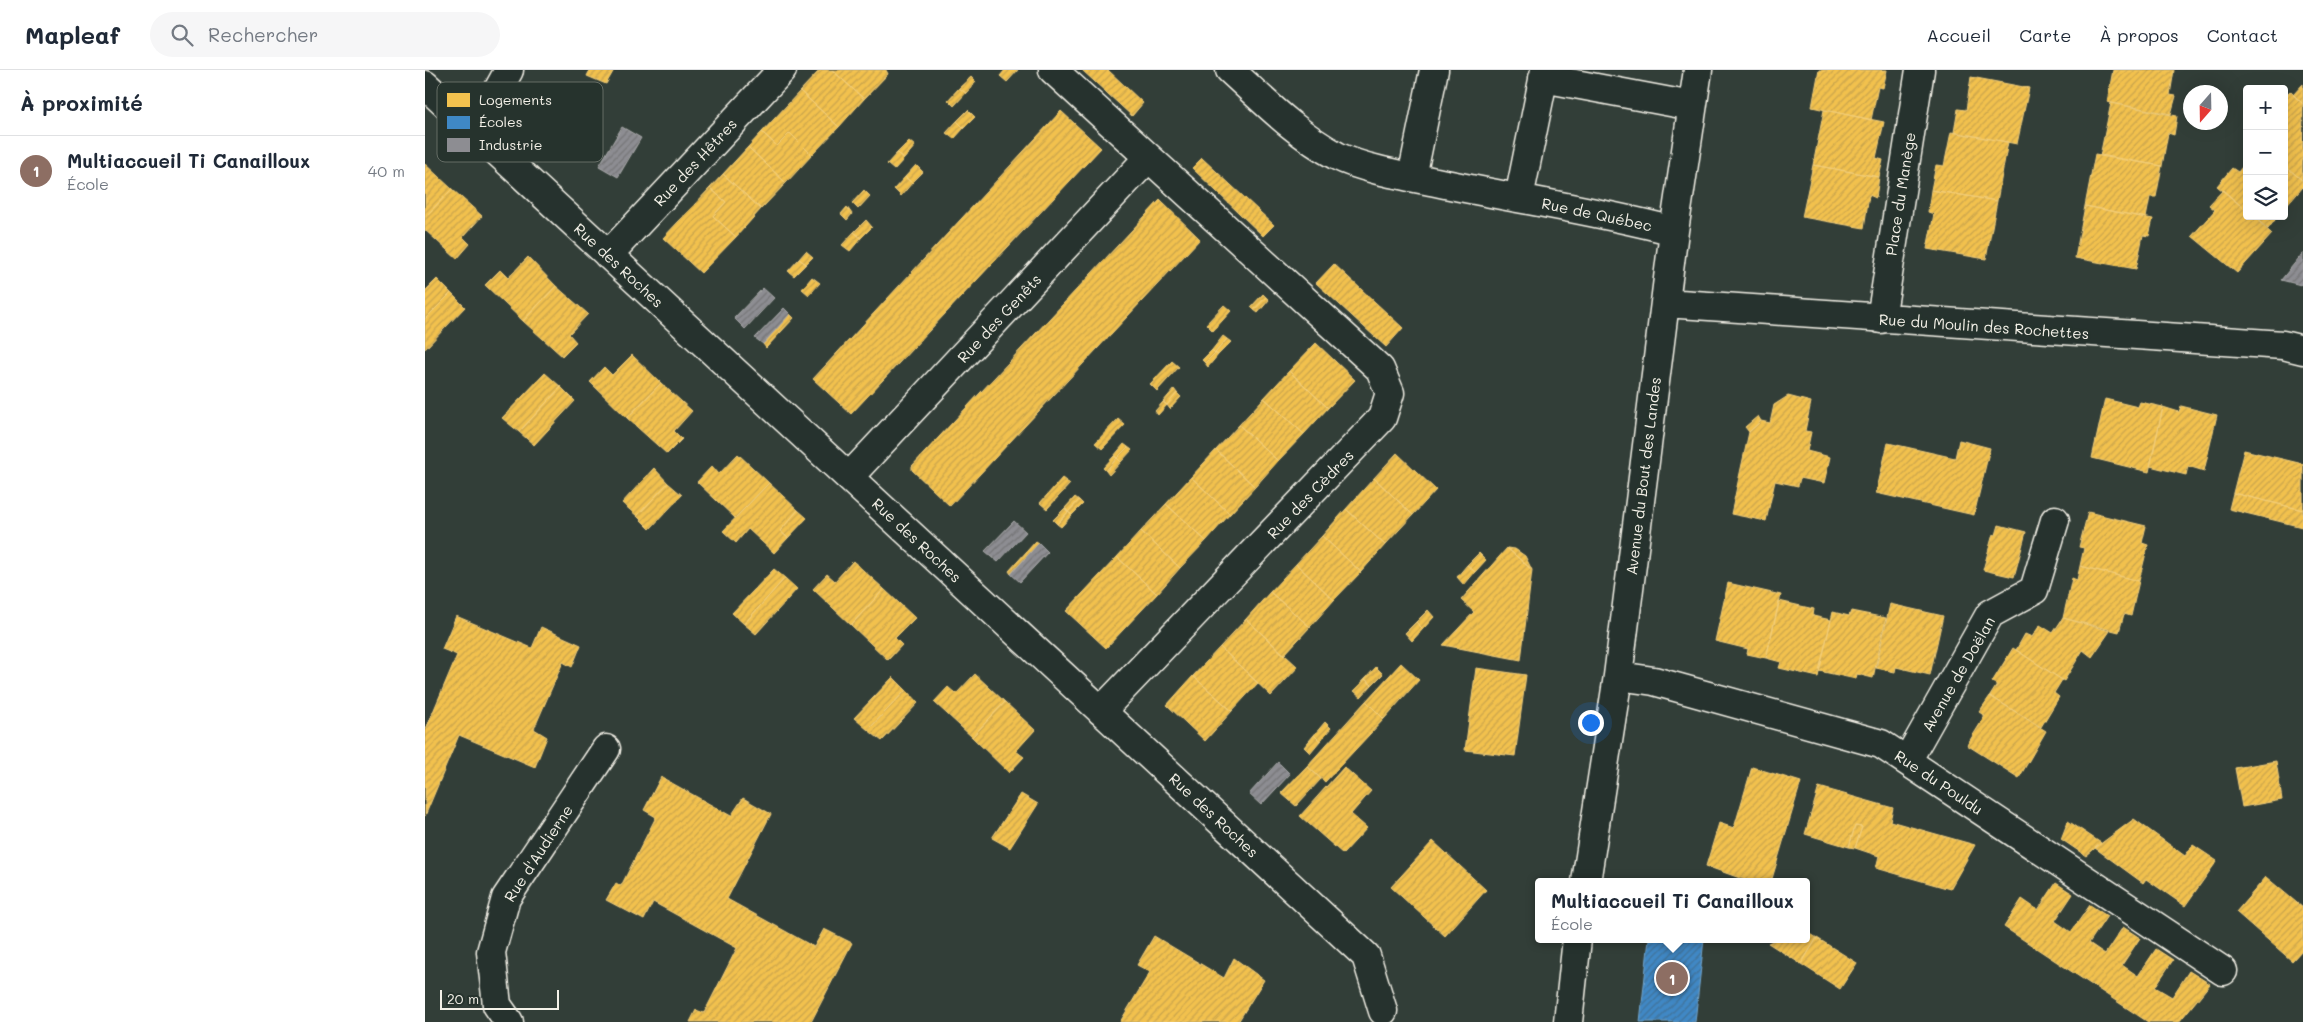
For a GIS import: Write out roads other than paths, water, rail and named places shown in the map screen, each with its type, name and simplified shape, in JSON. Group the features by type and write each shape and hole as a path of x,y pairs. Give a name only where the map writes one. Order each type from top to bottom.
{"street":[{"path":"502,82 509,70"},
{"name":"Rue des Hêtres","path":"608,254 782,70"},
{"path":"1053,70 1148,158"},
{"name":"Rue de Québec","path":"1230,70 1288,124 1337,156 1384,171 1611,215 1674,231"},
{"path":"1413,177 1434,70"},
{"name":"Avenue du Bout des Landes","path":"1587,878 1618,676 1674,231 1698,70"},
{"name":"Place du Manège","path":"1881,319 1920,70"},
{"path":"1519,198 1544,74 1692,106"},
{"name":"Rue des Roches","path":"425,85 437,96"},
{"name":"Rue des Cèdres","path":"1101,711 1383,418 1390,393 1381,369 1148,158"},
{"name":"Rue des Genêts","path":"849,477 1148,158"},
{"name":"Rue des Roches","path":"508,162 1366,956 1383,1011"},
{"name":"Rue du Moulin des Rochettes","path":"1665,304 2283,345 2303,350"},
{"name":"Avenue de Doëlan","path":"1907,761 1990,614 2034,590 2055,520"},
{"name":"Rue du Pouldu","path":"1618,676 1655,682 1881,744 2223,971"},
{"name":"Rue d'Audierne","path":"509,1022 497,1005 491,952 506,898 606,749"},
{"path":"1568,1022 1577,943"}],"place":[{"name":"Multiaccueil Ti Canailloux","path":"1672,978"}]}
